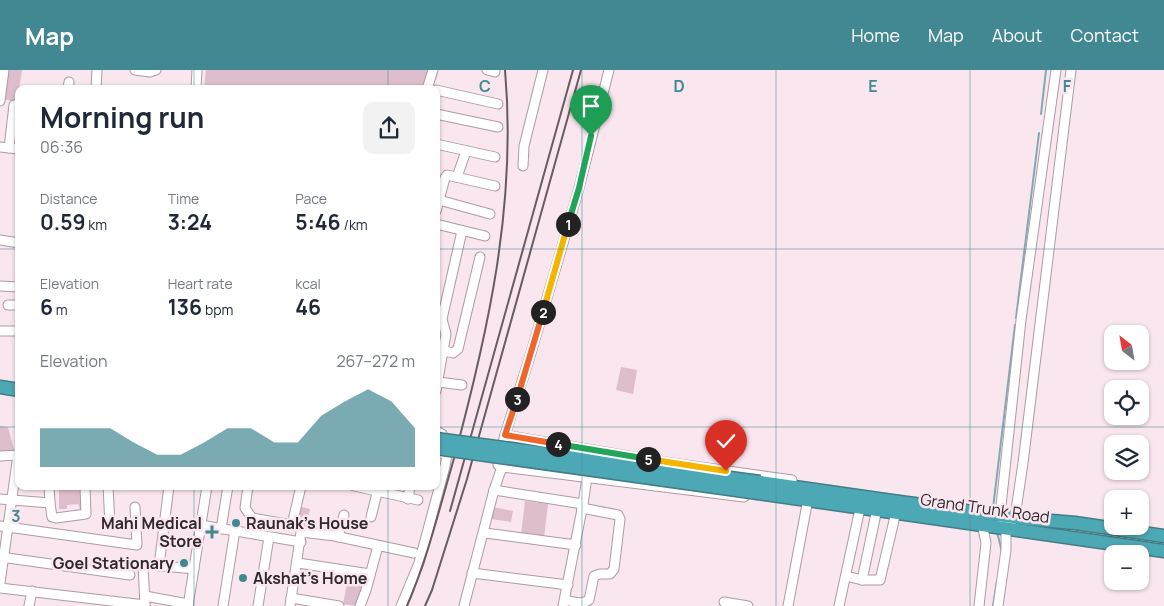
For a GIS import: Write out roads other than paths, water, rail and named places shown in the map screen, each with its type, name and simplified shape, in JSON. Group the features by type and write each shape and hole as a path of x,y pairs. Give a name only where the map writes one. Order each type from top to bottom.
{"highway":[{"path":"0,379 15,381"},
{"path":"0,387 15,389"},
{"path":"440,440 759,488"},
{"path":"440,451 759,488"},
{"name":"Grand Trunk Road","path":"759,488 807,496 1000,515 1104,528"},
{"name":"Grand Trunk Road","path":"861,502 877,509 1124,545"},
{"name":"Grand Trunk Road","path":"1149,533 1164,536"},
{"name":"Grand Trunk Road","path":"1149,549 1164,551"}],"street":[{"path":"4,70 0,102 15,106"},
{"path":"96,85 97,70"},
{"path":"135,70 150,72 156,70"},
{"path":"196,85 197,70"},
{"path":"429,85 433,70"},
{"path":"523,166 524,146 544,70"},
{"path":"609,70 579,188 532,353 505,435 498,465 769,500 807,496"},
{"path":"998,606 1006,528 1000,515 1021,320 1056,70"},
{"path":"1006,528 1015,517 1071,70"},
{"path":"440,91 498,104"},
{"path":"9,148 15,112"},
{"path":"440,115 498,127"},
{"path":"440,145 495,157"},
{"path":"457,178 466,151"},
{"path":"440,184 445,176 495,186"},
{"path":"440,200 490,214"},
{"path":"440,225 484,236"},
{"path":"462,231 440,326 446,334 440,350 453,353 458,349 480,257"},
{"path":"0,240 15,242"},
{"path":"0,286 15,287"},
{"path":"8,305 15,305"},
{"path":"0,330 15,331"},
{"path":"440,386 462,385"},
{"path":"505,435 794,481 807,496"},
{"path":"494,490 582,506 618,515 620,519 614,569 610,574 594,576 589,600 584,603 564,603 576,545 582,506 587,477 591,449"},
{"path":"440,452 447,454 440,485"},
{"path":"0,456 15,455"},
{"path":"464,606 485,533 494,490 502,467"},
{"path":"0,583 4,527 15,486"},
{"path":"47,490 50,514 56,518 86,514 85,490"},
{"path":"108,490 110,525"},
{"path":"159,566 168,490"},
{"path":"0,588 188,605 205,490"},
{"path":"221,529 227,490"},
{"path":"247,490 245,508 252,518 292,525 299,490"},
{"path":"371,517 378,490"},
{"path":"381,490 408,499 418,500"},
{"path":"408,499 409,490"},
{"path":"401,606 419,563 439,490"},
{"path":"788,606 807,496"},
{"path":"0,499 50,504"},
{"path":"839,606 861,502"},
{"path":"4,527 137,545 135,507"},
{"path":"862,580 877,509"},
{"path":"846,576 862,580 878,580 881,577 896,512"},
{"path":"338,537 344,515"},
{"path":"978,606 986,543 982,524"},
{"path":"200,525 300,542"},
{"path":"223,606 235,530"},
{"path":"339,606 291,602 302,532 338,537 414,553"},
{"path":"485,533 576,545"},
{"path":"258,606 269,537"},
{"path":"360,606 378,546"},
{"path":"2,558 130,575"},
{"path":"145,602 142,564 194,569"},
{"path":"298,564 370,574"},
{"path":"472,573 568,585"},
{"path":"29,606 32,591"},
{"path":"724,602 746,606"}],"waterway":[{"path":"1041,114 1046,70"},
{"path":"1016,318 1039,133"},
{"path":"993,508 1015,325"},
{"path":"997,532 1002,552"},
{"path":"993,606 997,581"}],"railway":[{"path":"407,606 427,553 466,414 478,365 497,268 507,170 508,120 505,70"},
{"path":"450,511 573,70"},
{"path":"425,606 432,590 467,479 581,70"}],"place":[{"name":"Raunak's House","path":"236,523"},
{"name":"Mahi Medical Store","path":"212,532"},
{"name":"Goel Stationary","path":"184,563"},
{"name":"Akshat's Home","path":"243,578"}]}
